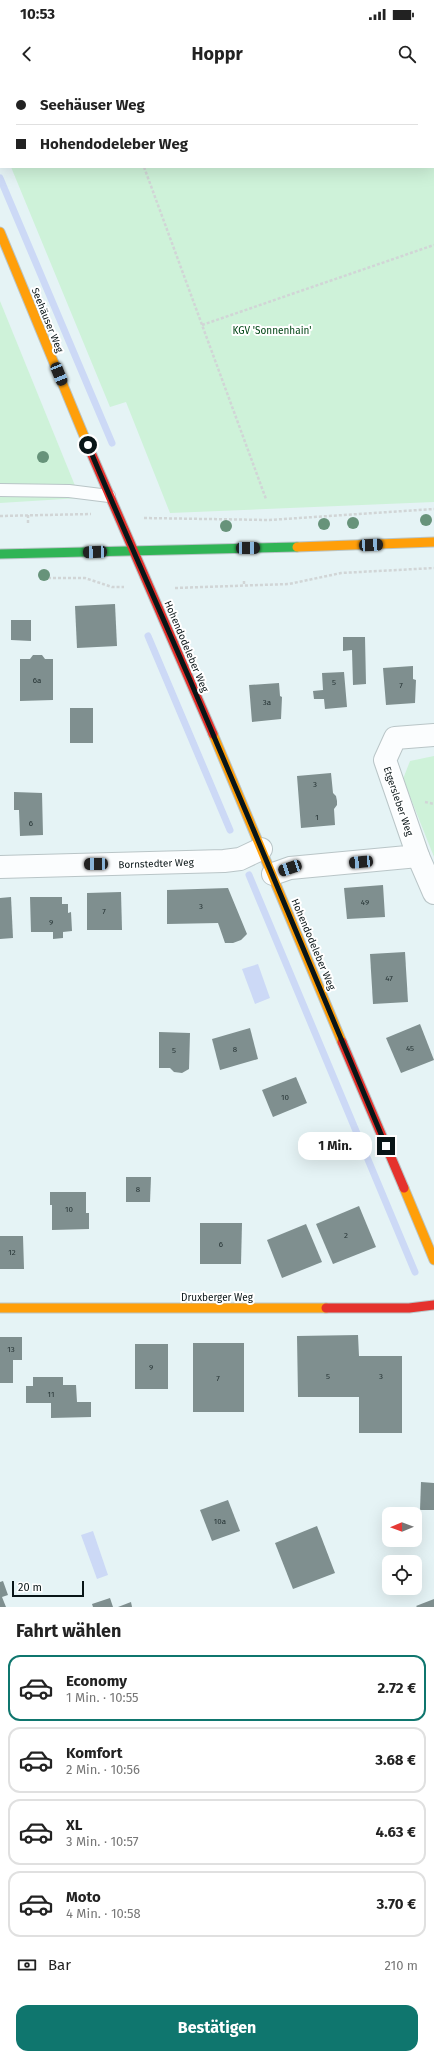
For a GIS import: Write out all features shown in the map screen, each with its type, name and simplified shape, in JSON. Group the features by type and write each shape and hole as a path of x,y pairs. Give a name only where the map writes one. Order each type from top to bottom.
{"street":[{"name":"Seehäuser Weg","path":"0,232 109,496 133,550"},
{"path":"0,554 434,542"},
{"name":"Hohendodeleber Weg","path":"133,550 273,874 434,1260"},
{"name":"Etgersleber Weg","path":"434,735 395,738 385,760 418,856 434,893"},
{"name":"Bornstedter Weg","path":"0,867 224,861 240,858 261,849"},
{"path":"273,874 290,868 418,856"},
{"name":"Druxberger Weg","path":"0,1308 409,1308 434,1305"}],"lane":[{"path":"0,490 69,491 109,496"}],"path":[{"path":"144,168 266,499"},
{"path":"202,325 434,245"},
{"path":"140,518 269,520 434,509"},
{"path":"0,516 96,514"},
{"path":"28,515 28,523"},
{"path":"172,588 289,584 341,573 434,568"},
{"path":"42,578 86,578 112,587 130,588"}],"green space":[{"name":"KGV 'Sonnenhain'","path":"11,168 434,168 434,502 170,513 126,402 110,407"},
{"path":"0,301 80,498 0,503"},
{"path":"434,756 434,857 403,779 410,761"}],"water":[{"path":"258,964 270,998 255,1004 242,969"},
{"path":"93,1531 108,1575 97,1579 81,1535"}],"building":[{"path":"115,604 117,646 77,648 75,606"},
{"path":"11,620 31,620 31,641 11,640"},
{"path":"343,637 365,637 366,684 353,685 352,650 343,651"},
{"path":"33,655 42,655 45,659 53,659 53,700 20,701 20,659 30,659"},
{"path":"413,666 413,679 416,680 415,703 386,705 383,668"},
{"path":"344,672 347,707 325,709 324,699 314,699 313,691 323,690 322,673"},
{"path":"279,683 280,696 282,697 281,719 252,722 249,685"},
{"path":"70,708 93,708 93,743 70,743"},
{"path":"331,773 333,793 336,796 337,801 337,805 334,809 335,825 301,828 297,776"},
{"path":"14,792 42,793 43,835 20,836 19,810 14,810"},
{"path":"383,885 385,917 347,919 344,888"},
{"path":"228,888 247,934 241,940 233,943 225,943 218,923 167,924 167,890"},
{"path":"121,892 122,930 87,930 87,893"},
{"path":"11,897 13,938 0,939 0,898"},
{"path":"30,897 62,897 62,904 68,904 68,913 71,912 72,931 63,932 63,938 53,939 53,932 31,932"},
{"path":"405,952 408,1002 373,1004 370,954"},
{"path":"420,1024 434,1060 401,1073 386,1038"},
{"path":"250,1028 258,1059 220,1070 212,1039"},
{"path":"159,1032 190,1033 189,1069 182,1073 174,1072 170,1068 159,1068"},
{"path":"296,1077 307,1103 273,1117 262,1090"},
{"path":"126,1177 151,1177 150,1202 126,1202"},
{"path":"50,1192 86,1192 86,1213 89,1213 89,1229 52,1230 52,1205 50,1205"},
{"path":"359,1206 376,1247 333,1264 316,1224"},
{"path":"200,1223 242,1223 241,1264 200,1264"},
{"path":"306,1224 322,1262 282,1278 267,1240"},
{"path":"0,1236 23,1236 24,1269 0,1269"},
{"path":"358,1335 359,1356 402,1356 402,1433 359,1433 359,1397 298,1397 297,1336"},
{"path":"0,1337 22,1337 22,1360 13,1360 13,1383 0,1383"},
{"path":"193,1343 244,1343 244,1412 193,1412"},
{"path":"135,1344 168,1344 168,1389 135,1389"},
{"path":"33,1377 63,1377 63,1385 76,1385 77,1402 91,1402 91,1417 51,1418 51,1403 26,1403 26,1386 33,1386"},
{"path":"421,1482 434,1483 434,1510 422,1510 422,1507 420,1507"},
{"path":"228,1500 240,1531 212,1541 200,1510"},
{"path":"317,1526 335,1573 293,1589 275,1543"},
{"path":"3,1581 8,1595 2,1597 6,1607 0,1607 0,1582"},
{"path":"110,1598 113,1607 93,1607 92,1604"},
{"path":"434,1599 434,1607 416,1606"},
{"path":"131,1602 132,1607 118,1607"}],"waterway":[{"path":"0,178 112,443"},
{"path":"148,636 230,830"},
{"path":"249,875 415,1272"}],"traffic: fast":[{"path":"0,554 297,547"}],"traffic: slow":[{"path":"0,232 89,448"},
{"path":"297,547 434,542"},
{"path":"213,734 342,1042"},
{"path":"404,1188 434,1260"},
{"path":"0,1308 326,1308"}],"traffic: jam":[{"path":"89,448 213,734"},
{"path":"342,1042 404,1188"},
{"path":"326,1308 409,1308 434,1305"}],"route":[{"path":"88,445 117,516 150,588 273,874 386,1146"}]}
